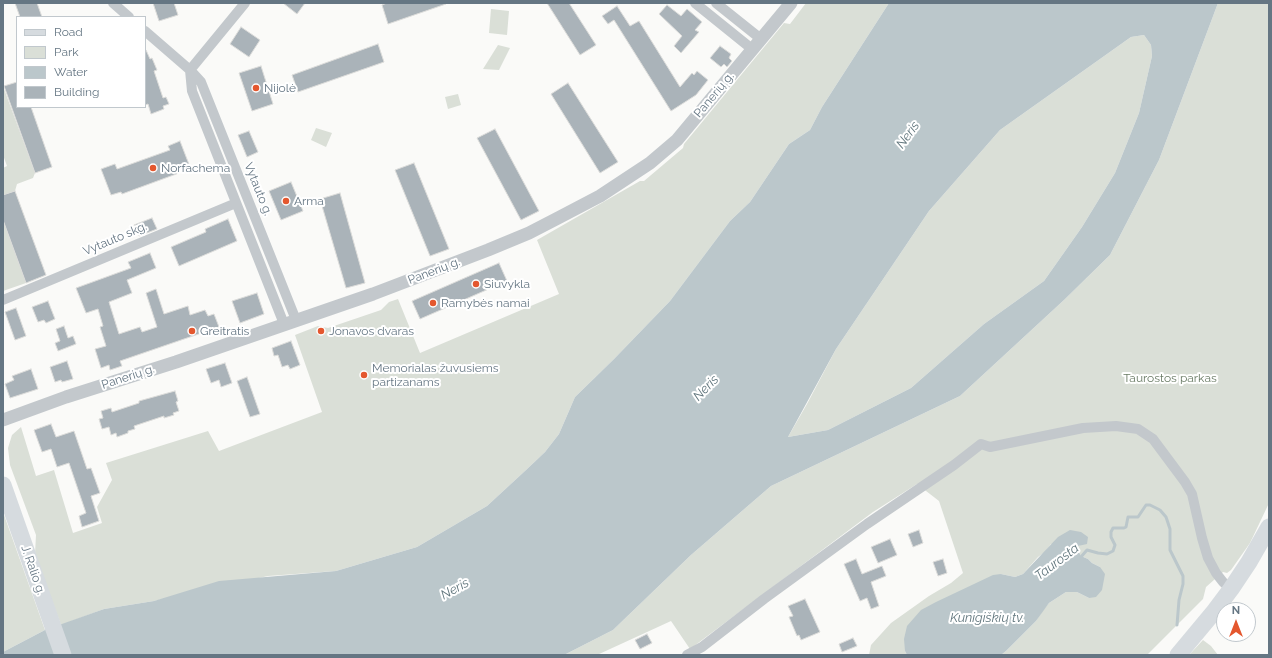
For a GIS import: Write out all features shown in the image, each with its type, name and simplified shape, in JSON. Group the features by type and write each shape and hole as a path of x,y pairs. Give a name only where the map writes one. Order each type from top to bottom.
{"main road":[{"name":"J. Ralio g.","path":"3,485 64,655"},
{"path":"1178,655 1232,589 1256,552 1269,527"}],"street":[{"path":"113,3 128,16"},
{"path":"245,3 190,70 192,91 236,203 290,322"},
{"path":"695,3 757,44"},
{"path":"716,3 757,44"},
{"name":"Panerių g.","path":"3,420 66,397 176,362 373,294 529,233 600,196 650,163 677,140 791,3"},
{"name":"Vytauto g.","path":"146,32 190,70 201,82 290,322"},
{"name":"Vytauto skg.","path":"3,300 236,203"},
{"path":"687,655 702,647 764,599 861,529 954,465 981,444 990,447 1084,428 1116,426 1138,429 1153,439 1185,482 1192,494 1208,558 1216,573 1223,582 1232,589"}],"green space":[{"path":"806,3 889,3 822,107 810,130 789,144 750,202 730,221 670,301 575,397 559,434 545,452 487,506 417,547 336,571 268,576 154,601 104,609 61,625 35,554 36,535 10,465 8,448 12,435 21,427 36,476 54,470 73,533 102,523 97,507 112,480 106,463 208,431 219,451 322,412 295,335 318,326 328,328 381,310 389,302 398,299 420,353 559,294 537,240 640,181 644,181 683,148 684,144 784,23 790,24"},
{"name":"Taurostos parkas","path":"1218,3 1269,3 1269,503 1250,543 1231,570 1227,573 1223,572 1206,587 1203,599 1147,655 1001,655 1036,621 1049,603 1066,592 1077,592 1089,598 1100,567 1081,556 1077,551 1078,546 1083,544 1051,544 1023,574 1015,577 1001,574 905,651 907,655 869,655 871,645 891,623 929,596 951,583 963,573 939,501 917,484 873,512 690,649 671,621 597,655 564,655 613,630 691,555 771,486 960,396 1064,300 1110,255 1159,160"},
{"path":"491,9 509,11 507,35 489,33"},
{"path":"1144,35 1151,45 1152,56 1139,113 1115,173 1082,227 1044,281 984,324 911,388 828,430 788,437 836,349 929,211 1000,130 1131,37"},
{"path":"498,45 510,48 499,70 483,69"},
{"path":"3,86 35,173 33,178 17,184 15,191 3,195 3,168 7,166 3,155"},
{"path":"458,94 461,105 448,109 445,97"},
{"path":"316,128 332,133 326,147 311,140"},
{"path":"3,220 26,283 3,291"},
{"path":"3,512 45,630 3,652"},
{"path":"1203,640 1211,646 1218,655 1189,655"}],"water":[{"name":"Neris","path":"889,3 1218,3 1159,160 1110,255 1064,300 960,396 771,486 691,555 613,630 564,655 3,655 3,652 45,630 104,609 154,601 219,581 336,571 417,547 487,506 545,452 559,434 575,397 670,301 730,221 750,202 789,144 810,130 822,107","holes":["1144,35 1151,45 1152,56 1139,113 1115,173 1082,227 1044,281 984,324 911,388 828,430 788,437 836,349 929,211 1000,130 1131,37"]},
{"name":"Kunigiškių tv.","path":"1070,530 1081,532 1088,537 1087,544 1078,546 1078,551 1081,556 1100,567 1105,574 1102,590 1096,597 1089,598 1077,592 1066,592 1049,603 1036,621 1001,655 907,655 905,651 904,639 907,626 921,610 993,575 1001,574 1015,577 1023,574 1058,537"}],"building":[{"path":"15,3 37,3 42,16 20,16"},
{"path":"153,3 174,3 178,15 159,21"},
{"path":"283,3 305,3 297,14"},
{"path":"387,3 446,4 388,24 382,5"},
{"path":"547,3 569,3 596,45 580,55"},
{"path":"667,5 681,16 687,9 702,22 695,30 699,32 681,53 674,46 682,36 659,14"},
{"path":"617,6 630,26 639,21 680,87 692,73 694,75 697,71 708,80 696,95 671,111 614,20 608,24 602,16"},
{"path":"241,27 260,40 249,57 230,44"},
{"path":"378,44 384,62 298,92 292,75"},
{"path":"720,46 731,54 729,58 732,61 727,67 724,64 721,67 710,58"},
{"path":"146,50 150,59 152,58 157,70 154,71 163,98 166,97 169,104 163,106 164,109 151,114 148,104 146,105"},
{"name":"Nijolė","path":"261,66 273,104 252,111 239,73"},
{"path":"16,82 16,108 31,108 52,167 35,173 4,86"},
{"path":"568,83 618,162 600,173 551,94"},
{"path":"495,129 539,211 521,220 477,138"},
{"path":"249,131 258,152 247,157 238,135"},
{"name":"Norfachema","path":"180,141 190,167 178,171 179,173 122,194 121,192 111,195 101,169 115,164 117,169 170,150 168,146"},
{"path":"414,163 449,249 430,256 395,170"},
{"name":"Arma","path":"291,182 303,211 281,220 269,191"},
{"path":"15,191 46,275 26,283 3,220 3,195"},
{"path":"340,193 365,283 346,288 320,199"},
{"path":"152,218 157,229 139,236 134,225"},
{"path":"228,219 237,241 179,266 171,247 206,232 205,229"},
{"path":"150,253 156,268 127,280 132,293 109,302 119,334 140,327 142,332 157,327 146,293 156,289 164,314 188,306 190,315 205,310 208,316 214,314 219,327 120,361 122,366 110,370 109,365 101,368 95,349 106,346 100,327 103,326 98,309 86,313 76,288 131,268 128,262"},
{"name":"Siuvykla","path":"499,263 507,281 420,319 412,301"},
{"path":"257,293 264,314 240,323 232,301"},
{"path":"48,301 55,319 46,323 44,320 38,322 32,307"},
{"path":"16,308 26,336 15,340 5,312"},
{"path":"64,326 68,338 73,336 76,344 58,351 55,343 60,341 56,329"},
{"path":"291,341 300,365 290,369 288,365 282,367 278,355 274,356 272,348"},
{"path":"67,361 73,379 55,382 50,367"},
{"path":"225,363 232,383 221,387 219,380 211,383 206,369"},
{"path":"31,369 38,389 10,398 5,384 14,380 12,376"},
{"path":"247,377 260,414 250,417 237,381"},
{"path":"175,391 179,411 173,413 174,415 164,418 164,416 134,426 135,429 117,437 116,433 111,435 109,427 102,429 99,419 103,418 101,411 111,408 112,412 139,403 139,401"},
{"path":"51,424 56,437 74,431 87,469 91,468 100,493 91,496 99,521 82,527 79,516 86,513 69,463 57,467 51,449 42,452 34,430"},
{"path":"919,530 923,543 913,547 908,534"},
{"path":"890,539 897,555 878,563 871,547"},
{"path":"856,559 862,574 882,566 886,576 871,582 879,606 871,609 867,598 860,601 844,564"},
{"path":"943,559 947,573 938,576 933,562"},
{"path":"805,599 820,632 801,640 799,635 797,636 789,617 793,616 788,606"},
{"path":"647,634 652,643 640,649 635,640"},
{"path":"853,638 857,646 842,652 839,644"}],"waterway":[{"name":"Taurosta","path":"1080,558 1087,550 1107,554 1113,551 1115,545 1111,537 1113,528 1126,527 1128,517 1138,517 1146,505 1150,505 1160,510 1166,517 1170,529 1170,550 1183,576 1177,625"}],"place":[{"name":"Nijolė","path":"256,88"},
{"name":"Norfachema","path":"153,168"},
{"name":"Arma","path":"286,201"},
{"name":"Siuvykla","path":"476,284"},
{"name":"Ramybės namai","path":"433,303"},
{"name":"Greitratis","path":"192,331"},
{"name":"Jonavos dvaras","path":"321,331"},
{"name":"Memorialas žuvusiems partizanams","path":"364,375"}]}
